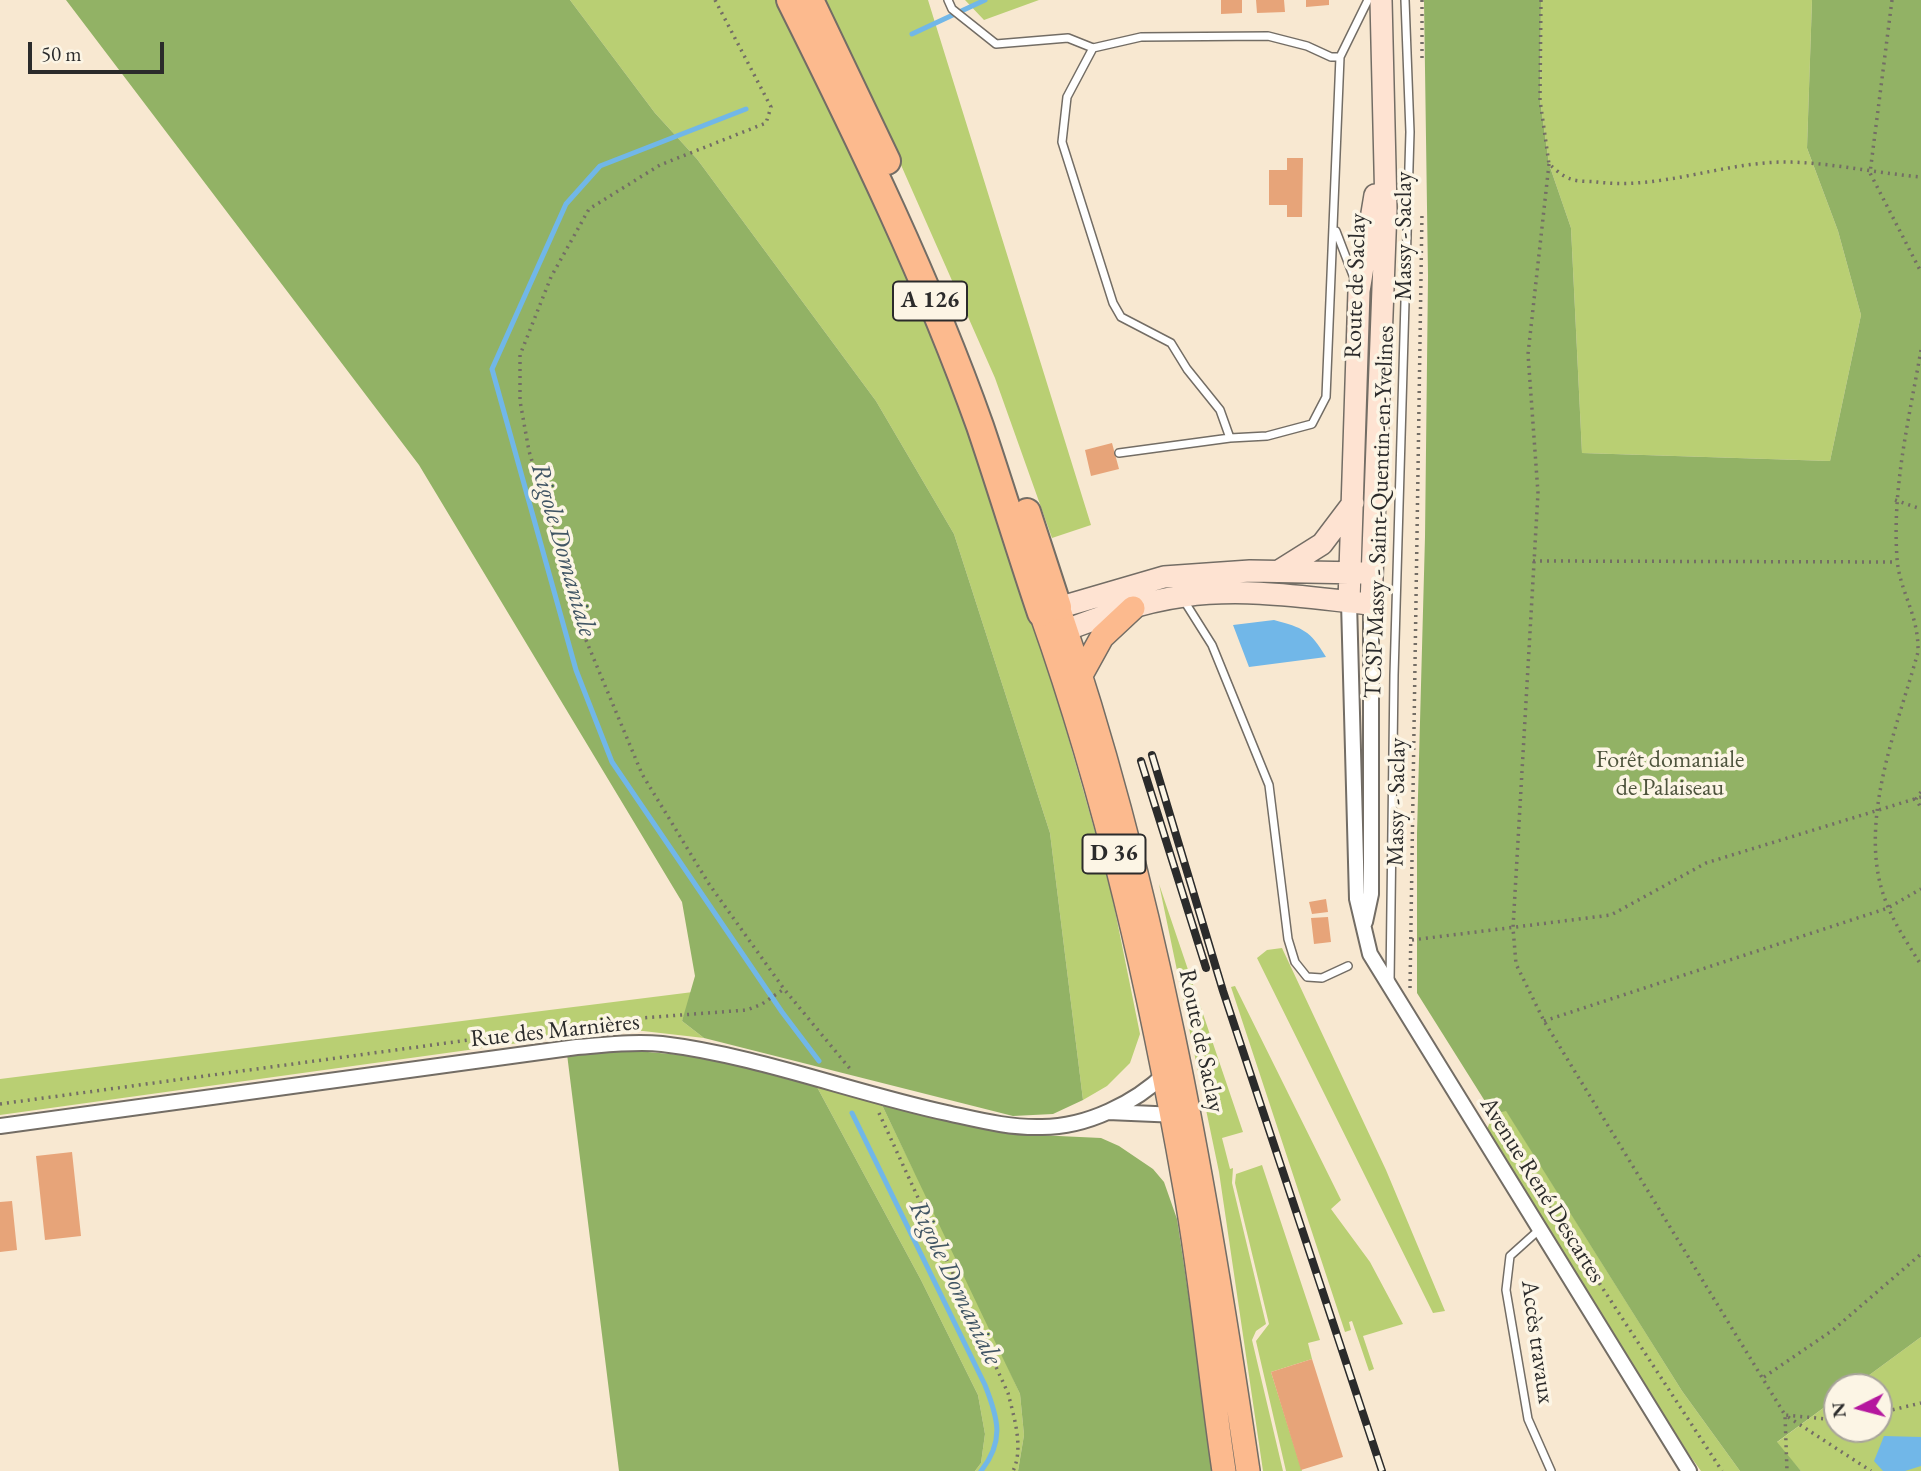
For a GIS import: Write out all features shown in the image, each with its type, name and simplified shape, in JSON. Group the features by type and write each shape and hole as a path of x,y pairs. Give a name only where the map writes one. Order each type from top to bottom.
{"highway":[{"name":"A 126","path":"790,0 836,94 940,326 1054,622"},
{"name":"A 126","path":"810,0 839,56 926,250 990,403 1054,622"}],"main road":[{"name":"Route de Saclay","path":"1371,604 1386,131 1381,0"},
{"path":"1349,602 1359,291 1386,131"},
{"path":"1279,571 1322,544 1353,503"},
{"path":"1054,622 1164,577 1279,571 1372,573"},
{"path":"1054,622 1133,608 1181,596 1301,595 1371,604"},
{"path":"1081,675 1102,637 1133,608"},
{"name":"Route de Saclay","path":"1054,622 1081,675 1156,950 1171,1069"},
{"name":"Route de Saclay","path":"1054,622 1215,1245 1248,1471"},
{"name":"Route de Saclay","path":"1180,1115 1185,1187 1224,1471"}],"street":[{"name":"Avenue René Descartes","path":"1349,602 1357,899 1364,930 1379,973 1390,982 1468,1116 1541,1228 1689,1471"},
{"path":"1364,930 1371,894 1371,604"},
{"name":"Rue des Marnières","path":"0,1126 577,1047 629,1043 661,1044 702,1052 901,1103 1010,1126 1044,1128 1106,1112 1144,1094 1171,1069"},
{"name":"Rue des Marnières","path":"1106,1112 1180,1115"}],"lane":[{"path":"948,0 952,9 996,44 1068,38 1093,48 1141,37 1268,36 1307,46 1331,57 1340,57"},
{"path":"1119,453 1230,438 1268,436 1312,424 1326,397 1340,57 1368,0"},
{"name":"TCSP Massy - Saint-Quentin-en-Yvelines","path":"1390,982 1394,675 1410,132 1405,0"},
{"path":"1093,48 1066,97 1062,142 1113,303 1121,317 1171,343 1187,369 1220,410 1230,438"},
{"path":"1334,227 1359,291"},
{"path":"1181,596 1212,645 1269,785 1287,939 1295,962 1307,977 1322,978 1348,966"},
{"name":"Accès travaux","path":"1541,1228 1510,1256 1506,1290 1528,1419 1551,1471"}],"path":[{"path":"715,0 771,107 766,123 660,165 589,209 551,277 520,355 520,401 529,451 583,633 642,774 709,884 784,989 857,1078"},
{"path":"1422,0 1422,65"},
{"path":"1541,0 1540,100 1549,164 1528,354 1538,493 1513,928 1516,964 1544,1021 1786,1415 1871,1471"},
{"path":"1892,0 1870,173 1921,272"},
{"path":"1549,164 1571,179 1619,185 1649,183 1745,164 1783,162 1828,164 1870,173 1921,177"},
{"name":"Massy - Saclay","path":"1410,996 1422,199"},
{"path":"1921,350 1895,500 1897,562 1919,629 1918,652 1875,811 1876,860 1888,908 1921,965"},
{"path":"1895,500 1921,509"},
{"path":"1533,561 1897,562"},
{"path":"1921,792 1918,798 1921,808"},
{"path":"1412,940 1611,915 1706,863 1918,798"},
{"path":"1544,1021 1888,908 1921,889"},
{"path":"0,1104 615,1020 747,1010 762,1004 784,989"},
{"path":"877,1108 1008,1393 1016,1429 1017,1463 1013,1471"},
{"path":"1488,1122 1497,1126 1722,1471"},
{"path":"1764,1377 1833,1330 1921,1254"},
{"path":"1893,1410 1921,1403"},
{"path":"1786,1415 1823,1419"},
{"path":"1786,1415 1787,1471"}],"green space":[{"path":"66,0 570,0 655,113 697,159 876,401 954,534 1050,833 1083,1100 1053,1114 1013,1116 704,1038 682,1021 695,976 682,902 419,465"},
{"path":"570,0 781,0 786,9 936,344 988,484 1040,638 1109,881 1140,1034 1130,1063 1107,1086 1083,1100 1050,833 954,534 876,401 697,159 655,113"},
{"path":"820,0 928,0 1091,525 1052,538 995,378 867,88"},
{"path":"965,0 1039,0 984,20"},
{"name":"Forêt domaniale de Palaiseau","path":"1424,0 1541,0 1540,100 1549,164 1571,228 1582,453 1830,461 1861,315 1838,231 1807,148 1812,0 1921,0 1921,1337 1872,1373 1823,1373 1823,1408 1777,1442 1801,1471 1740,1471 1682,1391 1506,1111 1493,1114 1417,993 1417,833 1425,537 1428,276"},
{"path":"1541,0 1812,0 1807,148 1838,231 1861,315 1830,461 1582,453 1571,228 1549,164 1540,100"},
{"path":"1159,884 1243,1132 1222,1138 1230,1169 1233,1168 1232,1183 1266,1324 1256,1331 1252,1340 1283,1471 1263,1471 1219,1172"},
{"path":"1282,948 1386,1170 1445,1311 1433,1313 1257,958 1267,950"},
{"path":"1235,986 1341,1200 1331,1209 1370,1262 1403,1324 1363,1336 1374,1369 1369,1371 1352,1321 1349,1322 1351,1330 1345,1332 1231,987"},
{"path":"693,992 682,1021 704,1038 643,1031 605,1031 0,1115 0,1079"},
{"path":"625,1050 705,1057 817,1087 921,1280 978,1395 985,1434 981,1463 975,1471 619,1471 567,1054"},
{"path":"817,1087 882,1105 913,1169 930,1196 1020,1394 1024,1435 1018,1471 975,1471 981,1463 985,1434 978,1395 921,1280"},
{"path":"882,1105 1016,1134 1101,1138 1119,1146 1153,1169 1164,1182 1177,1219 1215,1471 1018,1471 1024,1435 1020,1394"},
{"path":"1506,1110 1682,1391 1740,1471 1701,1471 1688,1453 1486,1132 1493,1114"},
{"path":"1262,1165 1320,1340 1308,1343 1312,1359 1271,1372 1302,1471 1286,1471 1256,1341 1269,1324 1235,1183 1236,1174"},
{"path":"1921,1337 1921,1471 1801,1471 1776,1443 1823,1408 1823,1443 1893,1443 1893,1373 1872,1373"}],"water":[{"path":"1274,620 1305,631 1326,657 1249,667 1233,625"},
{"path":"1893,1436 1921,1437 1921,1466 1905,1471 1883,1471 1874,1461 1881,1443 1893,1443"}],"building":[{"path":"1221,0 1242,0 1242,13 1221,14"},
{"path":"1256,0 1284,0 1285,12 1257,13"},
{"path":"1306,0 1329,0 1329,5 1306,7"},
{"path":"1287,158 1303,158 1302,217 1287,217 1287,205 1269,205 1269,170 1287,170"},
{"path":"1112,443 1119,469 1091,476 1085,450"},
{"path":"1326,899 1328,912 1312,914 1309,902"},
{"path":"1328,917 1331,942 1314,944 1311,918"},
{"path":"72,1152 81,1236 45,1240 36,1156"},
{"path":"12,1201 17,1250 0,1252 0,1202"},
{"path":"1312,1359 1343,1457 1301,1470 1271,1372"}],"waterway":[{"path":"912,34 985,0"},
{"name":"Rigole Domaniale","path":"746,109 600,166 566,204 492,369 576,670 612,762 782,1012 819,1061"},
{"name":"Rigole Domaniale","path":"852,1113 990,1397 996,1419 996,1439 994,1450 981,1471"}],"railway":[{"path":"1152,755 1223,991 1382,1471"},
{"path":"1141,761 1206,968"}]}
